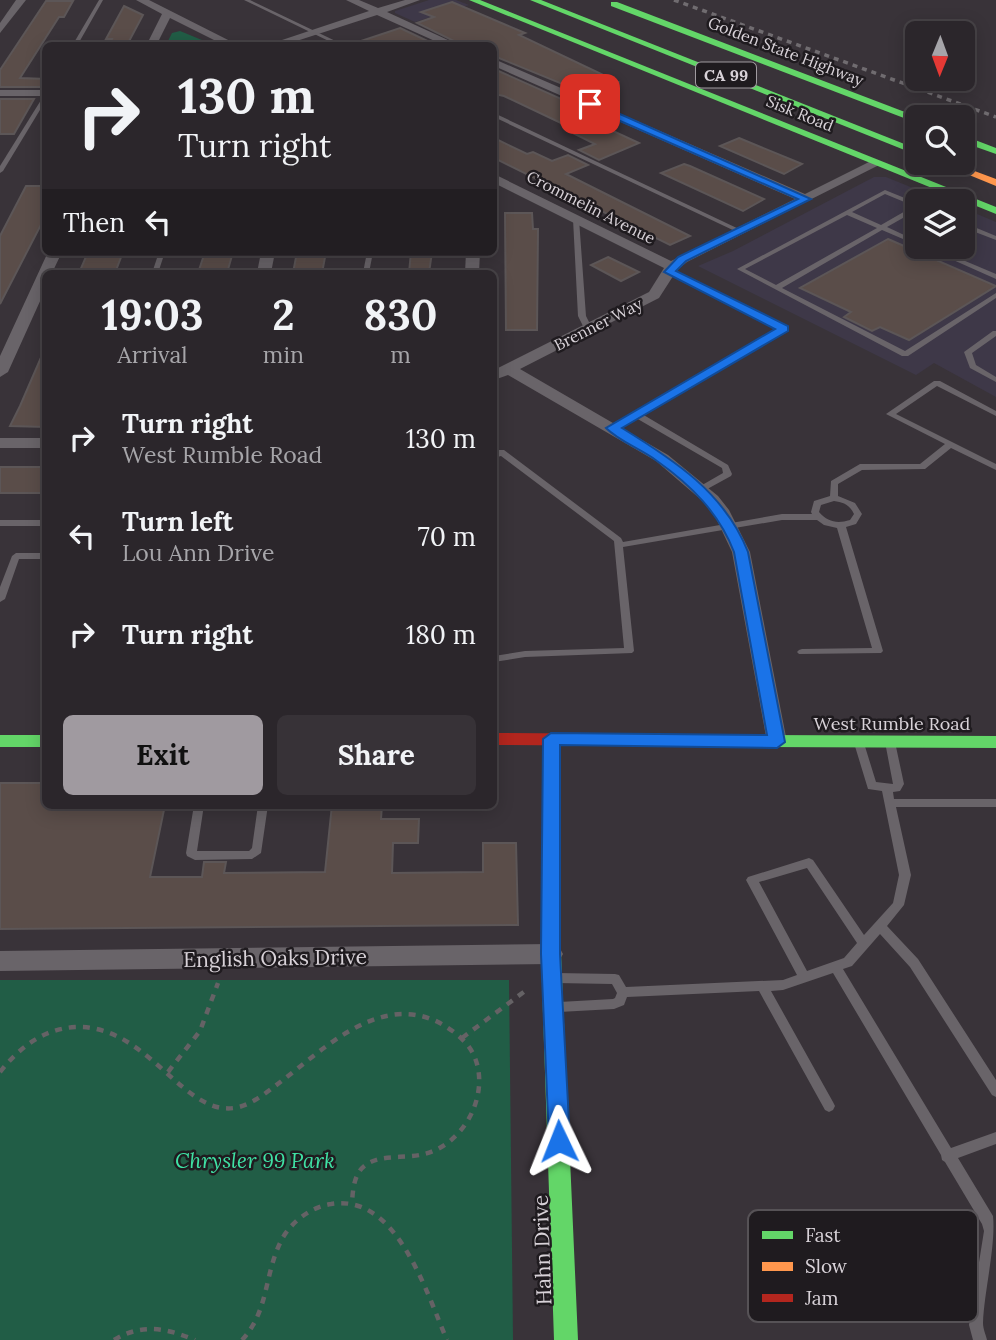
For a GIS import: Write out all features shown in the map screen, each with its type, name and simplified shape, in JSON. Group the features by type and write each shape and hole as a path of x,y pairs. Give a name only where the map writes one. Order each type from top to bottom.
{"main road":[{"name":"Sisk Road","path":"473,0 941,189"},
{"name":"CA 99","path":"534,0 905,147"},
{"name":"Golden State Highway","path":"602,0 905,115"},
{"path":"975,143 996,151"},
{"path":"975,175 996,183"},
{"name":"Sisk Road","path":"975,203 996,211"},
{"name":"West Rumble Road","path":"497,738 996,742"},
{"name":"Hahn Drive","path":"551,739 551,954 566,1340"},
{"path":"0,741 42,741"}],"street":[{"path":"0,30 21,0"},
{"path":"141,0 227,42"},
{"path":"351,0 447,42"},
{"path":"281,42 415,0"},
{"path":"153,42 167,13"},
{"path":"497,63 806,199"},
{"path":"0,93 42,93"},
{"name":"Brenner Way","path":"501,373 654,295 682,259 877,163"},
{"name":"Crommelin Avenue","path":"497,180 671,270"},
{"path":"0,372 42,280"},
{"path":"501,373 612,428 662,458 712,500 730,526 741,552 777,742"},
{"path":"0,443 42,443"},
{"name":"English Oaks Drive","path":"0,961 551,954"}],"lane":[{"path":"76,42 101,0"},
{"path":"246,0 336,42"},
{"path":"0,171 42,100"},
{"path":"497,116 739,231"},
{"path":"905,201 885,192 740,269 905,354 996,295"},
{"path":"847,212 905,238"},
{"path":"776,288 905,213"},
{"path":"576,219 582,316 588,328"},
{"path":"975,229 996,238"},
{"path":"956,259 996,276"},
{"path":"612,428 784,328 671,270"},
{"path":"996,333 968,352 973,366 996,380"},
{"path":"996,414 937,383 890,414 996,467"},
{"path":"636,414 725,467 728,474 700,491"},
{"path":"834,498 834,483 848,472 860,467 922,467 949,445"},
{"path":"497,454 501,452 618,540 629,651 525,654 497,659"},
{"path":"619,545 782,517 817,517 827,523 841,526 853,522 858,514 848,502 834,498 817,503 817,517"},
{"path":"0,523 42,523"},
{"path":"802,652 878,651 841,526"},
{"path":"0,599 16,556 42,556"},
{"path":"858,742 872,786 887,789 896,788 899,784 890,742"},
{"path":"623,992 783,985 848,962 898,905 905,875 887,789"},
{"path":"890,803 996,803"},
{"path":"198,809 191,853 195,856 253,855 257,850 263,809"},
{"path":"804,978 752,880 809,863 864,944"},
{"path":"880,926 914,963 996,1091"},
{"path":"835,966 988,1221 990,1231 978,1312"},
{"path":"554,978 615,979 623,992"},
{"path":"762,986 829,1106"},
{"path":"555,1008 614,1004 620,1001 623,992"},
{"path":"947,1156 996,1138"},
{"path":"976,1322 980,1340"}],"path":[{"path":"168,1072 182,1059 206,1023 218,983"},
{"path":"462,1038 530,987"},
{"path":"0,1072 32,1041 52,1031 76,1026 112,1030 135,1043 207,1105 235,1108 261,1096 354,1028 374,1018 395,1014 418,1015 447,1026 462,1038 475,1059 479,1075 478,1096 472,1114 448,1142 430,1153 367,1164 359,1172 354,1184 352,1202"},
{"path":"242,1340 253,1330 264,1309 274,1262 285,1234 313,1209 330,1203 352,1202 378,1213 393,1228 447,1340"},
{"path":"114,1340 146,1326 175,1331 195,1340"}],"shaded area":[{"path":"429,0 456,0 469,5 415,22 395,13"},
{"path":"874,177 886,177 916,189 905,189 905,259 975,259 975,213 996,222 996,397 934,363 916,375 698,266 733,251"}],"green space":[{"path":"180,31 207,42 168,42 172,33"},
{"name":"Chrysler 99 Park","path":"0,980 509,980 513,1340 0,1340"}],"building":[{"path":"46,1 73,1 64,17 59,17 20,78 42,79 41,87 0,87 0,70"},
{"path":"452,2 525,33 519,35 618,82 611,85 616,87 609,103 497,57 497,42 456,42 417,23 434,17 421,12"},
{"path":"124,6 143,15 129,42 110,42 112,39 106,39"},
{"path":"400,28 430,42 358,42"},
{"path":"497,70 577,106 574,113 639,143 599,160 579,150 595,144 575,134 580,132 497,95"},
{"path":"0,99 34,99 14,134 0,134"},
{"path":"739,138 802,164 784,174 720,146"},
{"path":"497,139 527,154 533,152 552,161 568,155 588,165 566,174 690,236 670,245 497,159"},
{"path":"684,164 764,199 743,211 661,173"},
{"path":"26,186 42,186 42,223 0,304 0,236"},
{"path":"505,213 532,213 533,229 538,229 537,330 506,330"},
{"path":"888,239 905,246 905,259 934,259 996,286 909,340 880,327 872,331 844,317 851,312 800,288"},
{"path":"86,256 121,256 116,270 80,270"},
{"path":"204,256 232,256 228,270 199,270"},
{"path":"296,256 325,256 323,270 294,270"},
{"path":"411,256 431,256 429,270 409,270"},
{"path":"608,257 639,272 621,281 591,265"},
{"path":"42,355 42,427 10,426"},
{"path":"0,467 42,467 42,493 0,493"},
{"path":"0,783 42,783 42,809 164,809 150,877 202,877 204,862 226,862 224,873 325,872 332,809 382,809 381,819 419,819 418,843 393,843 392,873 483,872 483,843 516,843 518,925 0,929"}],"railway":[{"path":"674,0 996,117"}],"traffic: fast":[{"path":"473,0 996,211"},
{"path":"534,0 905,147"},
{"path":"614,4 905,115"},
{"path":"975,143 996,151"},
{"path":"551,739 551,954 566,1340"},
{"path":"0,741 42,741"},
{"path":"764,741 996,742"}],"traffic: slow":[{"path":"975,175 996,183"}],"traffic: jam":[{"path":"497,739 764,741"}],"route":[{"path":"559,1141 554,971 551,954 551,739 777,742 741,552 733,530 712,500 662,458 612,428 784,328 669,272 682,259 806,199 590,104"}]}
